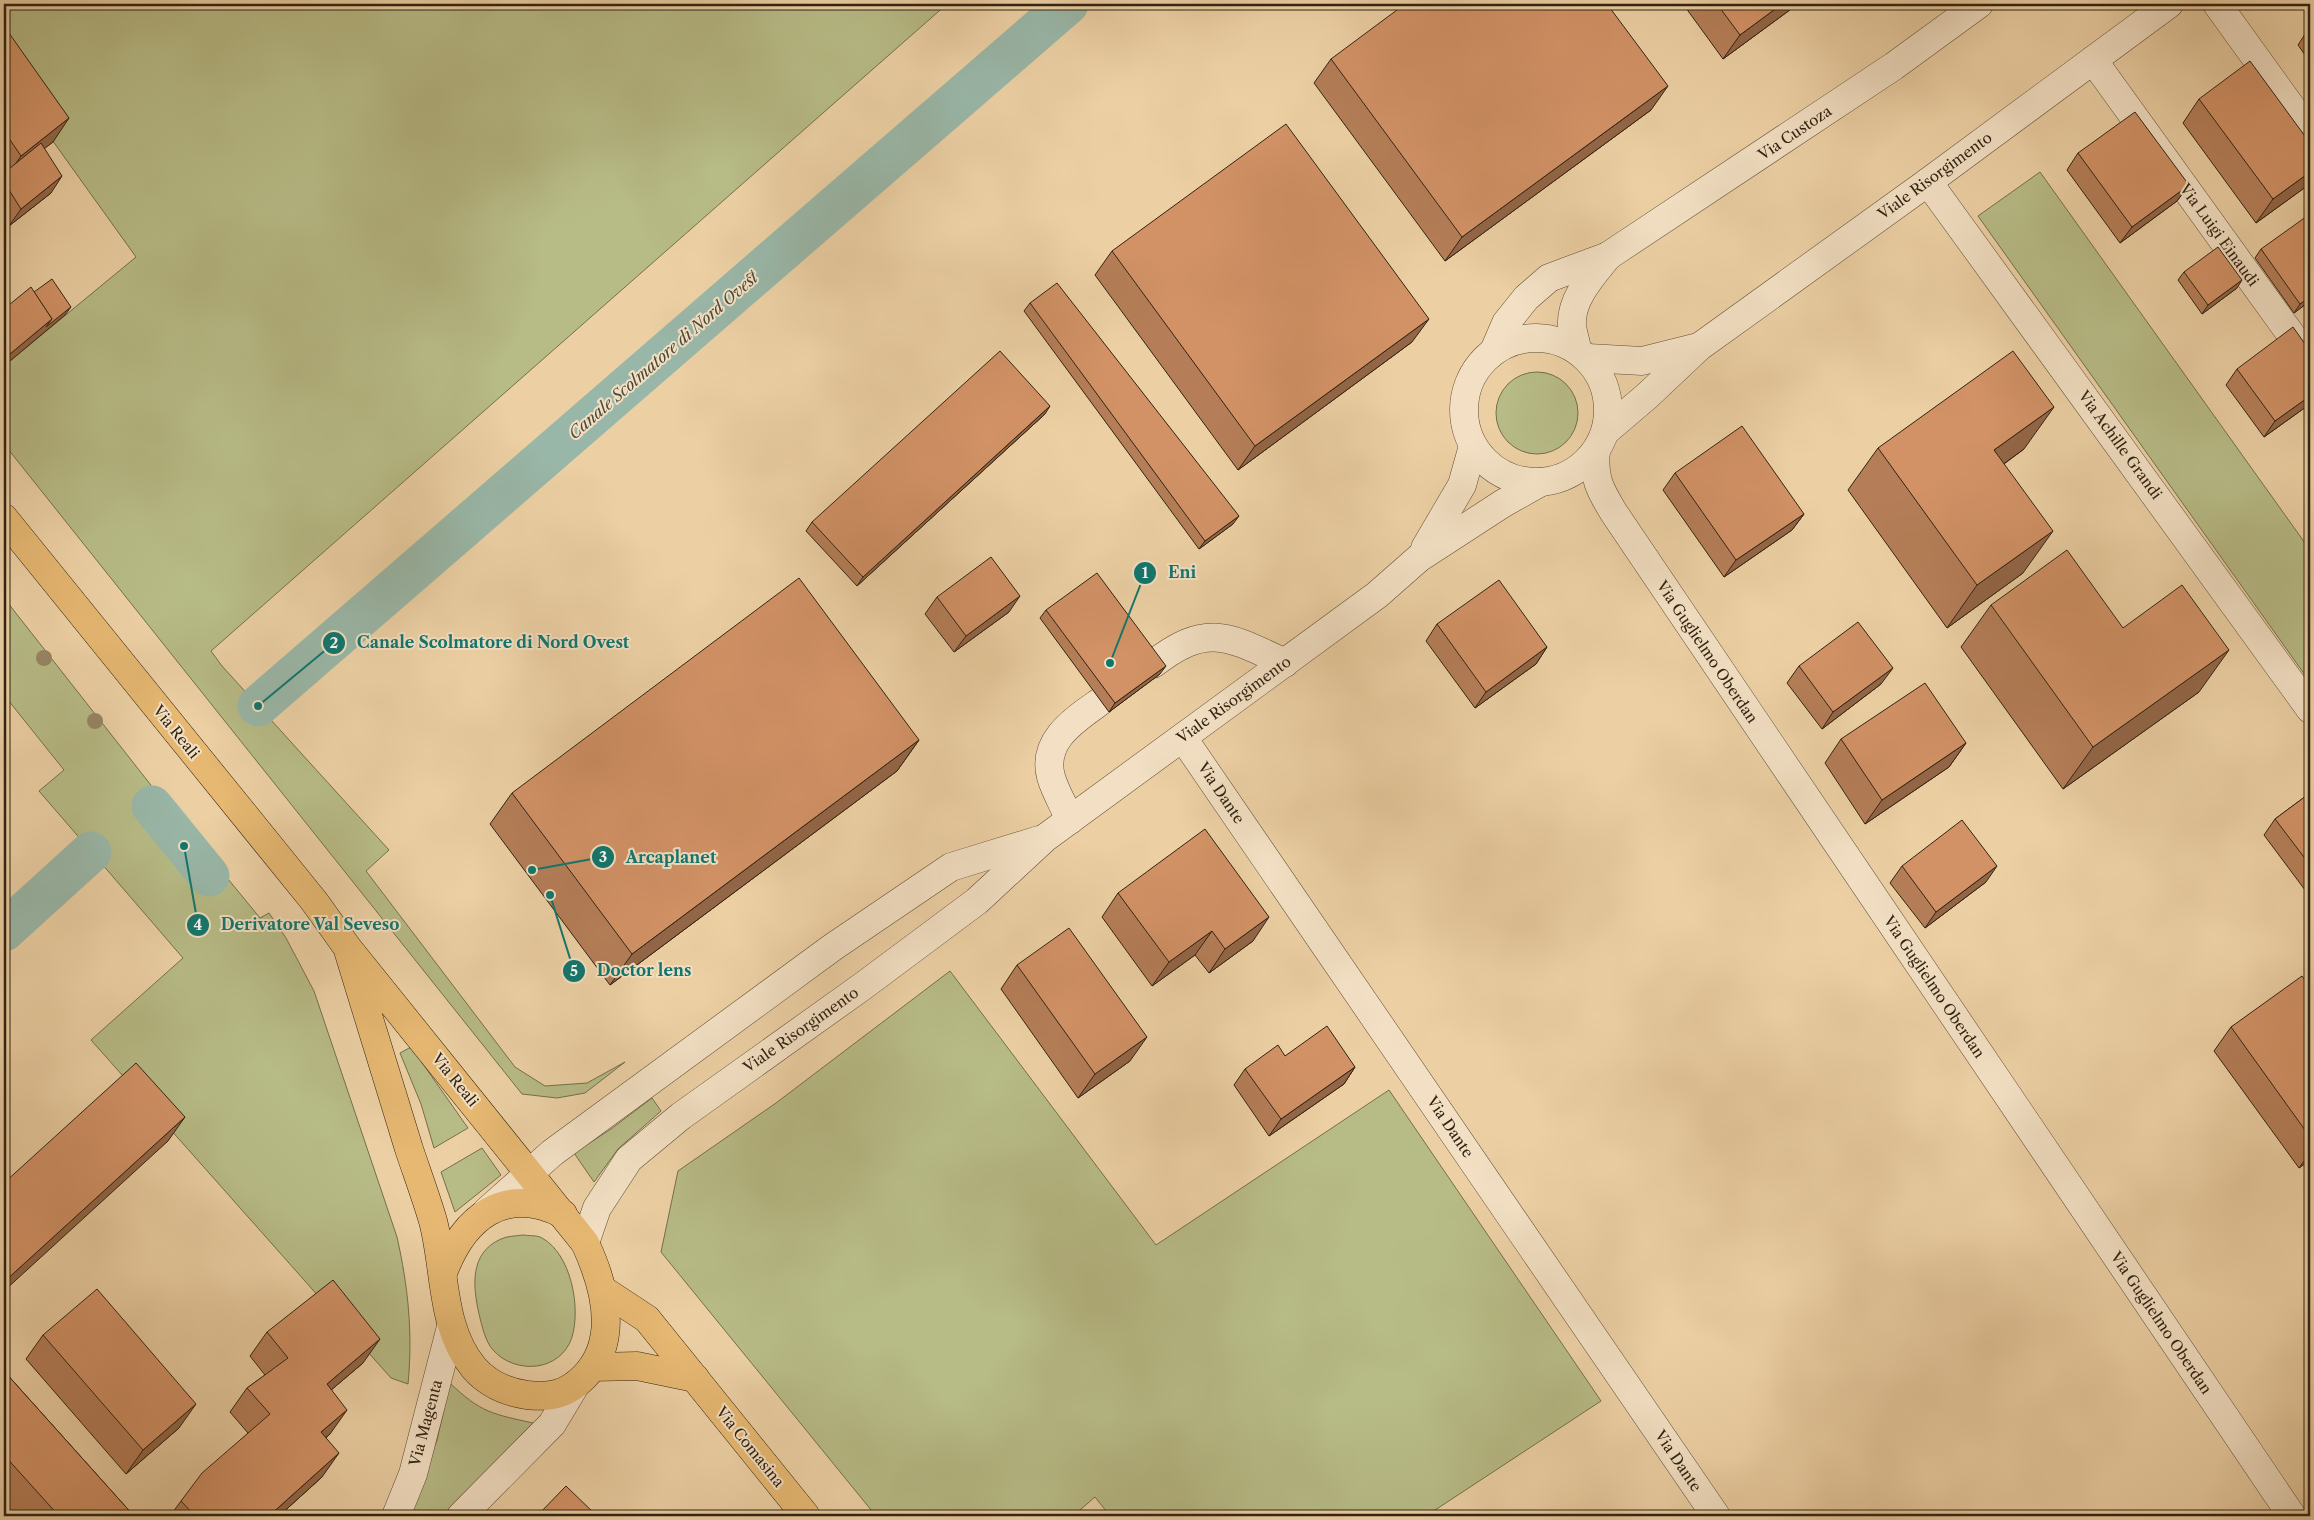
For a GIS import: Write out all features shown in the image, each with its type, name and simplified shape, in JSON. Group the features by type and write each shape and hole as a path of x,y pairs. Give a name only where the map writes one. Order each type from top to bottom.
{"main road":[{"name":"Via Reali","path":"4,518 314,901 347,947 530,1172 585,1243 596,1265 603,1290 606,1318 604,1343 594,1367"},
{"name":"Via Reali","path":"347,947 433,1221 451,1327 461,1350 475,1369 492,1384 512,1393 552,1396 572,1389"},
{"path":"443,1273 458,1241 487,1211 508,1204 526,1202 545,1205 563,1214"},
{"path":"603,1290 647,1319 695,1378"},
{"path":"572,1389 594,1367 637,1366 695,1378"},
{"name":"Via Comasina","path":"695,1378 806,1516"}],"street":[{"name":"Via Custoza","path":"1608,256 1886,72 1979,4"},
{"name":"Viale Risorgimento","path":"1601,441 1700,347 2169,4"},
{"path":"2217,4 2310,133"},
{"name":"Via Luigi Einaudi","path":"2093,60 2310,361"},
{"name":"Via Achille Grandi","path":"1928,182 2310,709"},
{"path":"1494,351 1506,323 1526,298 1549,278 1608,256"},
{"path":"1582,354 1572,324 1576,304 1586,284 1608,256"},
{"path":"1419,558 1502,504 1542,482 1563,477 1581,467 1601,441 1609,411 1607,392 1599,373 1582,354 1557,340 1535,337 1514,341 1494,351 1479,366 1468,384 1464,405 1466,426 1473,446 1486,462 1502,474 1521,480 1542,482"},
{"path":"1582,354 1642,361 1700,347"},
{"name":"Via Guglielmo Oberdan","path":"1601,441 1594,467 1597,482 1614,513 2292,1516"},
{"path":"1419,558 1462,485 1473,446"},
{"name":"Viale Risorgimento","path":"585,1243 597,1208 630,1160 681,1116 863,986 977,901 1045,838 1377,595 1419,558"},
{"path":"1153,664 1187,642 1207,638 1227,638 1241,642 1285,663"},
{"path":"1070,820 1051,776 1049,758 1054,742 1069,724 1101,701"},
{"name":"Via Dante","path":"1184,738 1716,1516"},
{"name":"Viale Risorgimento","path":"487,1211 552,1153 833,947 951,867 1045,838"},
{"path":"507,1144 552,1153"},
{"name":"Via Magenta","path":"396,1516 413,1474 451,1327"},
{"path":"461,1516 552,1424 572,1389"}],"green space":[{"path":"4,4 947,4 211,651 222,666 389,850 366,871 515,1067 545,1086 587,1083 625,1062 585,1093 557,1098 522,1094 4,444 4,366 136,257 4,73"},
{"path":"2040,172 2310,550 2310,682 1978,216"},
{"path":"1537,372 1553,375 1566,384 1575,397 1578,413 1575,429 1566,442 1553,451 1537,454 1521,451 1508,442 1499,429 1496,413 1499,397 1508,384 1521,375"},
{"path":"4,598 161,798 143,813 200,884 219,868 260,918 269,913 286,938 314,991 397,1237 404,1273 410,1328 408,1384 391,1378 91,1040 183,958 39,791 64,770 4,695"},
{"path":"950,971 1156,1245 1389,1090 1601,1401 1426,1516 1110,1516 1095,1497 1073,1516 876,1516 661,1252 678,1171 776,1103"},
{"path":"411,1047 468,1128 434,1148 421,1104 400,1053"},
{"path":"652,1098 661,1111 618,1149 594,1182 574,1153 611,1129"},
{"path":"482,1148 501,1175 455,1212 441,1172"},
{"path":"523,1235 540,1237 552,1246 567,1268 574,1297 574,1325 572,1337 566,1349 548,1363 537,1366 513,1363 502,1358 493,1350 484,1333 475,1293 478,1262 483,1253 501,1239"},
{"path":"450,1383 470,1401 488,1411 533,1423 443,1516 413,1516 409,1514 437,1440"}],"building":[{"path":"1405,4 1607,4 1668,86 1462,237 1331,59"},
{"path":"1717,4 1782,4 1740,35"},
{"path":"4,26 69,118 21,156 4,131"},
{"path":"2250,61 2310,143 2310,172 2273,199 2199,99"},
{"path":"2135,112 2189,185 2132,227 2078,153"},
{"path":"1286,124 1429,319 1255,446 1112,251"},
{"path":"41,143 62,176 21,209 4,182 4,173"},
{"path":"2310,214 2310,297 2300,304 2261,249"},
{"path":"2218,247 2242,280 2208,305 2184,272"},
{"path":"52,279 71,307 46,327 52,319 34,292"},
{"path":"1057,283 1239,516 1205,541 1030,303"},
{"path":"31,287 52,319 4,359 4,309"},
{"path":"2293,327 2310,351 2310,396 2275,421 2237,369"},
{"path":"1000,351 1050,406 863,577 812,522"},
{"path":"2013,351 2054,407 1994,450 2053,531 1977,585 1878,448"},
{"path":"1742,426 1804,514 1736,560 1675,473"},
{"path":"2067,550 2123,628 2182,585 2229,650 2093,747 1991,605"},
{"path":"991,557 1020,596 966,636 937,597"},
{"path":"1097,573 1166,666 1115,703 1046,610"},
{"path":"799,578 919,740 632,954 512,793"},
{"path":"1499,580 1547,647 1486,692 1437,624"},
{"path":"1858,622 1893,668 1833,712 1799,666"},
{"path":"1925,683 1966,743 1882,800 1841,739"},
{"path":"2310,793 2310,865 2275,819"},
{"path":"1962,820 1997,866 1936,912 1902,866"},
{"path":"1205,829 1269,917 1225,949 1212,931 1169,962 1118,893"},
{"path":"1069,928 1147,1037 1095,1074 1017,965"},
{"path":"2302,976 2310,987 2310,1137 2231,1027"},
{"path":"1327,1026 1355,1067 1281,1119 1245,1069 1278,1045 1285,1056"},
{"path":"136,1063 185,1117 4,1282 4,1183"},
{"path":"333,1280 380,1339 327,1384 347,1410 321,1432 339,1453 269,1516 195,1516 181,1501 202,1473 270,1414 247,1388 288,1358 267,1332"},
{"path":"97,1289 196,1404 143,1450 43,1335"},
{"path":"4,1371 134,1516 59,1516 4,1455"},
{"path":"566,1486 597,1516 537,1516"}],"waterway":[{"name":"Canale Scolmatore di Nord Ovest","path":"258,706 1068,4"},
{"path":"152,806 209,876"},
{"name":"Canale Scolmatore di Nord Ovest","path":"4,931 91,852"},
{"path":"186,865 195,858"}],"place":[{"name":"Eni","path":"1110,663"},
{"name":"Canale Scolmatore di Nord Ovest","path":"258,706"},
{"name":"Derivatore Val Seveso","path":"184,846"},
{"name":"Arcaplanet","path":"532,870"},
{"name":"Doctor lens","path":"550,895"}]}
